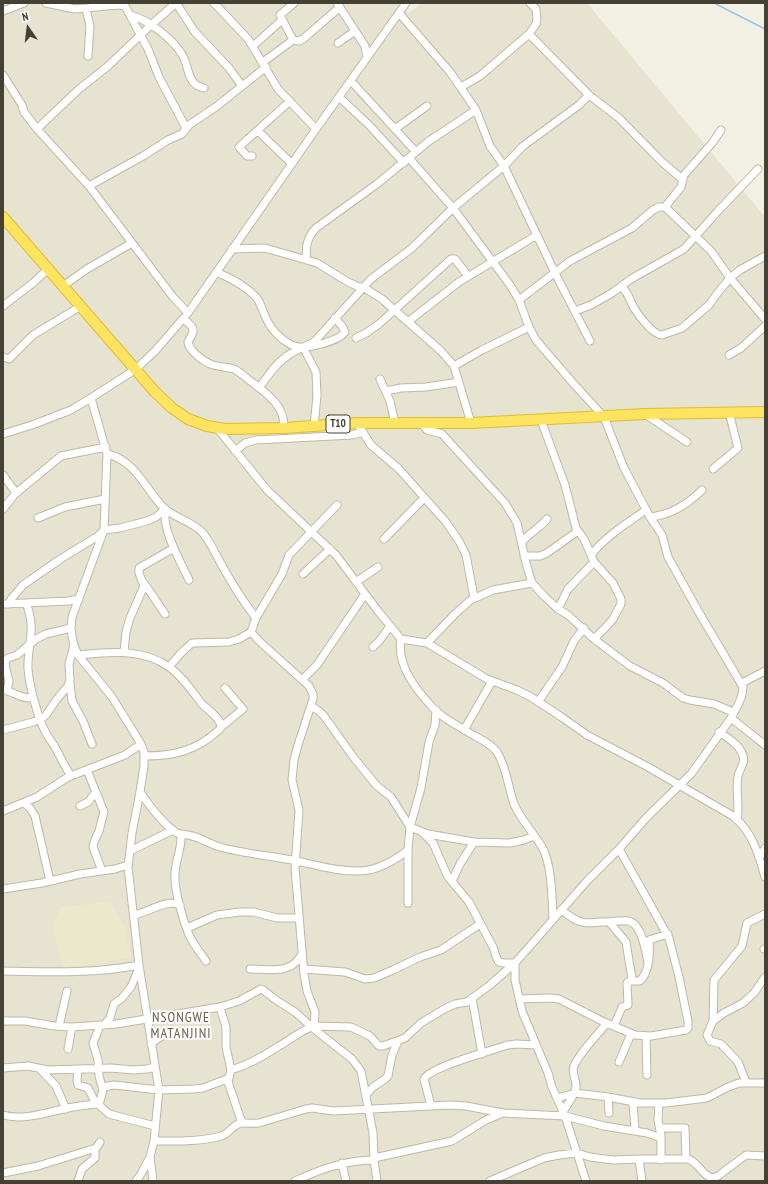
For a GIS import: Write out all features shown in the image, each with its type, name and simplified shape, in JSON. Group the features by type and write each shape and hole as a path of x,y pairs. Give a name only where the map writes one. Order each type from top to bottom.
{"highway":[{"name":"T10","path":"3,217 155,392 179,414 198,423 217,428 284,428 357,422 470,423 645,414 765,412"}],"street":[{"path":"3,11 24,3"},
{"path":"46,3 68,8 86,9 125,4 140,36 148,49 159,77 186,128"},
{"path":"37,129 79,90 114,62 151,25 176,3 195,32 229,68 242,86"},
{"path":"214,3 248,39 275,85 316,129"},
{"path":"293,40 280,14 294,3"},
{"path":"3,434 71,410 136,369 155,351 186,316 406,3"},
{"path":"461,87 484,72 529,34 536,24 537,19 536,9 530,3"},
{"path":"293,40 299,41 303,39 339,5 365,46 367,57"},
{"path":"86,9 90,26 88,56"},
{"path":"399,13 461,87 476,110 490,146 504,166 555,273 590,341"},
{"path":"130,15 151,25 174,44 183,56 186,68 193,82 199,87 204,88"},
{"path":"253,46 282,20"},
{"path":"338,43 355,31"},
{"path":"529,34 589,95 619,118 661,161 682,179"},
{"path":"89,186 143,156 168,140 182,134 186,128 242,86 293,40"},
{"path":"3,75 22,106 24,112 37,129 89,186 173,297 193,328 193,333 188,344 196,354 210,364 230,368 240,372 260,388 272,399 281,411 284,420 284,428"},
{"path":"351,81 416,152"},
{"path":"260,388 276,364 288,355 310,345 371,279 412,248 453,208 504,166 523,146 579,105 589,95"},
{"path":"231,1070 249,1064 301,1032 313,1028 352,1026 366,1033 381,1047 407,1037 421,1023 446,1008 455,1004 467,1002 490,985 515,963 587,881 619,849 642,822 696,768 719,732 732,715 742,695 742,683 697,609 668,557 662,535 646,510 621,462 604,417 536,340 529,327 519,300 510,285 453,208 407,160 339,97"},
{"path":"252,156 247,156 239,147 290,101"},
{"path":"395,129 427,106"},
{"path":"307,260 306,248 313,231 359,196 370,190 447,128 476,110"},
{"path":"519,300 570,261 632,228 653,210 660,207 665,207 681,188 684,175 713,142 721,130"},
{"path":"258,131 292,164"},
{"path":"575,311 612,293 631,279 684,249 758,169"},
{"path":"665,207 717,258 730,278 765,319"},
{"path":"409,321 468,276 537,234"},
{"path":"63,286 87,268 132,243"},
{"path":"232,249 266,248 320,264 348,282 359,287 363,287 382,299 409,321 441,351 454,366 470,423"},
{"path":"622,286 630,296 634,307 640,316 650,328 660,336 675,331 686,325 709,305 730,278 740,270 765,256"},
{"path":"356,338 366,334 395,310 451,259 456,260 468,276"},
{"path":"4,304 33,283 48,269"},
{"path":"216,272 234,280 258,299 273,330 288,343 294,346 303,347 327,342 344,334 345,331 335,318"},
{"path":"3,357 9,359 34,335 81,306"},
{"path":"729,355 741,348 765,326"},
{"path":"454,366 482,350 529,327"},
{"path":"303,347 316,372 317,396 314,426"},
{"path":"380,379 386,391 395,423"},
{"path":"386,391 459,382"},
{"path":"91,398 106,450 107,473 104,499 104,530 72,617 71,628 74,645 78,655 112,697 141,744 144,756 140,792 132,833 128,865 139,967 159,1090 154,1141 150,1157 136,1181"},
{"path":"713,469 738,448 729,412"},
{"path":"645,414 687,442"},
{"path":"541,420 565,485 571,505 574,524 584,539 594,562 615,586 622,601 619,609 610,622 594,638"},
{"path":"357,422 371,445 399,469 446,522 464,551 474,593 473,599"},
{"path":"421,423 427,430 442,434 489,487 501,498 510,510 517,523 524,556 532,583 558,609 568,614 594,638 630,666 663,683 684,698 714,704 732,715 765,745"},
{"path":"217,428 270,493 330,549 401,639 426,643 486,680 517,690 564,718 587,735 680,785 738,820 756,846 765,877"},
{"path":"235,450 245,442 256,440 352,435 363,432"},
{"path":"3,509 12,496 61,456 106,450 127,463 166,510 192,523 206,536 237,591 256,618"},
{"path":"3,475 14,490 18,492"},
{"path":"650,517 659,516 681,506 691,500 702,490"},
{"path":"384,538 424,498"},
{"path":"38,518 65,507 104,499"},
{"path":"169,667 192,643 229,642 251,632 256,618 282,574 289,556 337,506"},
{"path":"6,604 23,586 62,558 98,536 104,530 120,528 147,521 166,510"},
{"path":"166,510 164,520 174,548 189,580"},
{"path":"590,555 617,530 646,510"},
{"path":"522,542 547,519"},
{"path":"524,556 540,556 547,553 578,531"},
{"path":"166,614 144,583 139,573 139,568 174,548"},
{"path":"304,574 330,549"},
{"path":"558,609 564,595 572,583 594,562"},
{"path":"356,582 378,567"},
{"path":"124,652 128,624 142,592 144,583"},
{"path":"426,643 455,614 473,599 493,590 532,583"},
{"path":"302,680 317,664 365,594"},
{"path":"6,604 69,601 79,599"},
{"path":"26,603 31,620 31,642 28,668 34,698 44,731 54,744 63,764 71,776"},
{"path":"373,647 390,626"},
{"path":"34,698 23,698 13,692 5,692 9,681 4,663 8,658 20,652 31,642 46,634 71,628"},
{"path":"538,702 562,667 574,641 584,628"},
{"path":"251,632 312,691 313,700 298,745 293,770 293,784 299,810 295,861 299,918 307,990 315,1012 313,1028"},
{"path":"401,639 399,647 406,672 425,698 436,710 464,730 492,747 502,762 514,803 522,818 542,847 546,856 553,919"},
{"path":"74,645 69,664 72,701 83,721 92,744"},
{"path":"78,655 124,652 148,657 169,667 206,708 219,720 221,727"},
{"path":"742,683 765,671"},
{"path":"464,730 492,681"},
{"path":"3,730 41,719 46,715 70,683"},
{"path":"144,756 169,754 198,747 214,735 242,709 225,688"},
{"path":"311,706 319,710 358,764 377,786 391,797 410,827 421,832 474,842 510,843 534,836"},
{"path":"408,903 408,850 410,827 421,788 429,742 435,725 436,710"},
{"path":"719,732 742,752 744,758 737,778 738,820"},
{"path":"3,811 43,794 71,776 125,755 141,744"},
{"path":"88,770 104,814 94,842 94,847 102,871"},
{"path":"80,806 88,802 96,792"},
{"path":"140,792 153,809 173,830 226,849 326,868 361,871 382,866 408,850"},
{"path":"24,803 30,808 35,816 50,881"},
{"path":"130,851 173,830"},
{"path":"421,832 433,843 448,877 467,899 499,962 507,964 515,963"},
{"path":"181,834 175,874 180,905 189,936 206,961"},
{"path":"452,882 460,864 474,842"},
{"path":"519,999 560,999 610,1025 631,1034 646,1037 679,1032 689,1028 680,977 668,934 619,849"},
{"path":"759,858 765,850"},
{"path":"4,887 50,881 80,874 115,869 128,865"},
{"path":"134,915 168,903 180,905"},
{"path":"561,910 580,922 610,923 628,921 634,923 641,936 648,963"},
{"path":"187,928 217,916 240,912 254,912 278,918 299,918"},
{"path":"746,1082 742,1068 738,1062 721,1044 711,1042 709,1040 708,1034 713,1021 714,980 742,946 747,923 765,914"},
{"path":"610,923 626,942 632,978 631,981"},
{"path":"304,969 345,972 361,978 370,979 420,957 441,950 480,924"},
{"path":"564,1114 575,1093 576,1086 573,1069 574,1064 590,1043 610,1025 622,1007 628,1005 627,983 641,980 648,963 650,951 649,940 668,934"},
{"path":"250,969 288,968 297,962 302,952"},
{"path":"515,963 515,980 519,999 552,1087 564,1114 586,1181"},
{"path":"3,971 91,972 139,967"},
{"path":"98,1105 103,1087 99,1076 98,1060 94,1043 102,1025 110,1018 114,1004 122,998 130,987 139,967"},
{"path":"713,1021 724,1013 743,1003 754,993 765,977"},
{"path":"3,1021 25,1021 72,1027 148,1020 220,1007 239,1001 262,989 295,1012 356,1062 361,1071 373,1134 377,1181"},
{"path":"58,1026 67,992"},
{"path":"472,998 482,1054"},
{"path":"220,1007 226,1027 226,1047 231,1070 228,1079 242,1122"},
{"path":"68,1049 72,1027"},
{"path":"152,1044 170,1032 180,1031 196,1033"},
{"path":"619,1062 631,1034"},
{"path":"646,1037 646,1075"},
{"path":"366,1095 373,1087 388,1076 392,1055 398,1041"},
{"path":"431,1106 424,1079 426,1075 438,1068 512,1044 536,1045"},
{"path":"3,1068 28,1066 48,1070 115,1068 137,1070 155,1067"},
{"path":"40,1069 54,1084 66,1109"},
{"path":"78,1070 78,1085 88,1088 98,1105 109,1114 155,1126"},
{"path":"103,1087 119,1085 159,1090 200,1088 228,1079"},
{"path":"557,1098 575,1093 633,1102 658,1103 707,1098 730,1086 746,1082 765,1083"},
{"path":"608,1097 609,1113"},
{"path":"633,1102 635,1131"},
{"path":"658,1103 661,1160"},
{"path":"3,1115 19,1117 98,1105"},
{"path":"154,1141 189,1141 216,1137 228,1133 236,1125 242,1122 248,1124 259,1123 306,1108 332,1111 431,1106 466,1106 503,1113 564,1114 580,1121 635,1131 661,1138"},
{"path":"295,1181 318,1170 342,1163 374,1159 452,1141 493,1116 503,1113"},
{"path":"660,1128 685,1128 686,1159"},
{"path":"78,1181 82,1169 95,1158 96,1148 100,1142"},
{"path":"3,1173 38,1166 96,1148"},
{"path":"490,1181 544,1158 577,1154 613,1160 639,1158 661,1160 686,1159 694,1162 708,1179 718,1176 745,1156 765,1156"},
{"path":"150,1157 153,1181"},
{"path":"639,1158 642,1181"},
{"path":"342,1163 346,1181"}],"shaded area":[{"path":"3,3 399,3 409,13 422,3 587,3 765,217 765,1181 3,1181"},
{"path":"109,902 125,927 131,958 62,969 53,924 60,907"}],"waterway":[{"path":"714,3 765,29"}],"district":[{"name":"NSONGWE MATANJINI","path":"181,1026"}]}
